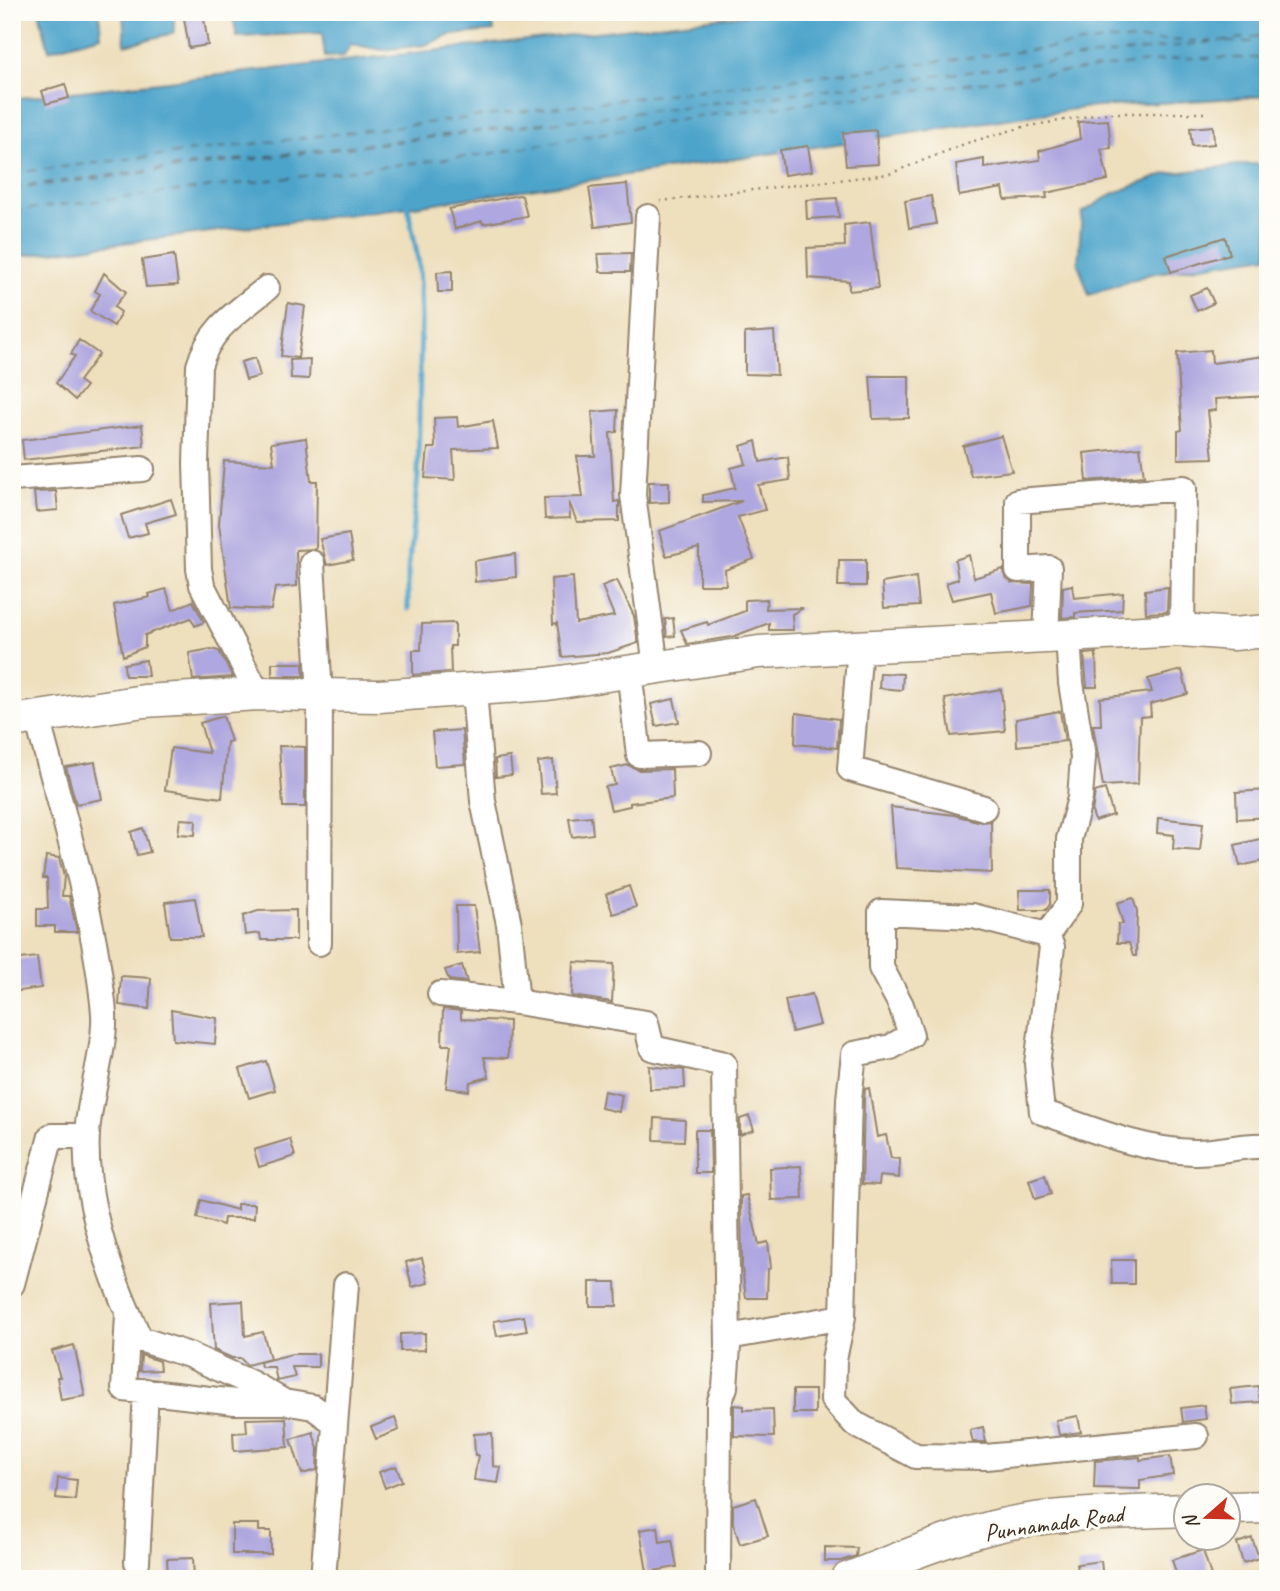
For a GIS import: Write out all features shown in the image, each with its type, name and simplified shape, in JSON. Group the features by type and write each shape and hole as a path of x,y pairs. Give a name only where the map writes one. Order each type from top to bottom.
{"main road":[{"path":"25,719 144,701 258,694 379,696 547,684 759,652 1182,631 1233,634 1268,631"},
{"path":"1242,1508 1268,1507"},
{"name":"Punnamada Road","path":"847,1579 906,1555 995,1527 1096,1514 1172,1511"}],"street":[{"path":"648,217 633,495 643,669 639,755 699,753"},
{"path":"258,694 202,585 198,569 199,366 209,337 267,288"},
{"path":"12,479 142,469"},
{"path":"1047,935 1069,904 1069,839 1080,798 1083,757 1071,683 1057,637 1049,568 1018,570 1018,501 1184,488 1182,631"},
{"path":"312,563 320,695 319,943"},
{"path":"860,646 850,769 984,808"},
{"path":"474,690 483,801 509,924 517,1002"},
{"path":"25,719 88,915 104,1016 87,1136 91,1200 128,1314 140,1339 189,1355 251,1383 284,1402"},
{"path":"1047,935 973,916 881,912 881,968 901,1005 911,1035 891,1047 853,1054 849,1099 843,1317 834,1359 833,1400 855,1424 916,1456 998,1456 1196,1436"},
{"path":"1047,935 1052,947 1037,1064 1042,1112 1142,1146 1195,1152 1246,1144 1268,1146"},
{"path":"439,994 517,1002 646,1023 652,1048 724,1063 727,1337 725,1387 719,1404 718,1424 718,1579"},
{"path":"12,1284 51,1136 87,1136"},
{"path":"323,1579 346,1285"},
{"path":"128,1314 124,1389 235,1402 284,1402 313,1407 334,1422"},
{"path":"727,1337 843,1317"},
{"path":"136,1562 146,1391"}],"path":[{"path":"648,217 652,207 664,199 889,174 967,143 1023,127 1107,113 1209,113"}],"water":[{"path":"39,12 99,12 101,36 49,50"},
{"path":"123,12 174,12 174,33 125,45"},
{"path":"232,12 491,12 494,31 450,35 425,45 382,50 351,44 344,56 325,57 322,33 237,37"},
{"path":"771,12 1268,12 1268,96 1082,108 408,207 12,257 12,99"},
{"path":"1268,164 1268,256 1150,274 1089,295 1078,263 1082,213 1112,194 1166,174"}],"building":[{"path":"183,12 203,12 208,45 189,48"},
{"path":"65,84 69,98 46,104 42,91"},
{"path":"1108,120 1111,148 1101,149 1108,180 1046,193 1047,198 1005,200 1003,188 959,196 956,164 984,159 984,168 1040,160 1039,151 1080,139 1078,122"},
{"path":"1213,126 1214,144 1192,146 1190,128"},
{"path":"876,130 878,164 846,166 843,133"},
{"path":"808,146 812,171 784,175 780,150"},
{"path":"627,184 631,222 595,227 589,188"},
{"path":"522,196 527,216 483,224 482,221 455,229 449,209"},
{"path":"931,196 936,224 909,228 905,201"},
{"path":"837,198 839,217 807,219 806,200"},
{"path":"870,222 878,288 849,291 849,281 808,278 807,248 845,246 844,225"},
{"path":"1225,237 1230,254 1171,272 1166,256"},
{"path":"631,253 630,272 600,272 598,254"},
{"path":"174,255 178,285 146,287 142,260"},
{"path":"452,271 452,292 438,292 437,272"},
{"path":"104,273 126,292 114,307 121,312 114,326 90,311 100,294 95,291"},
{"path":"1207,288 1214,303 1197,311 1190,295"},
{"path":"288,303 305,306 298,358 281,356"},
{"path":"774,331 777,375 745,374 745,333"},
{"path":"79,340 99,354 79,381 86,386 75,400 56,383 75,356 71,354"},
{"path":"1211,350 1212,363 1265,356 1268,396 1215,399 1216,410 1208,411 1213,458 1178,459 1178,431 1182,430 1177,353"},
{"path":"255,358 260,376 246,380 241,362"},
{"path":"310,359 309,379 291,378 290,360"},
{"path":"870,376 909,376 909,418 873,419"},
{"path":"618,410 617,432 610,433 614,502 619,501 619,521 577,522 569,502 570,518 545,519 544,498 583,497 577,456 595,456 592,412"},
{"path":"457,417 458,427 493,421 498,448 453,450 455,480 425,478 428,448 435,448 434,418"},
{"path":"142,425 144,446 24,460 22,440"},
{"path":"1001,436 1012,471 971,476 963,446"},
{"path":"306,438 311,481 317,481 316,549 296,550 297,586 275,588 271,610 231,608 219,524 224,461 274,464 271,443"},
{"path":"756,441 760,462 788,457 790,480 758,485 765,510 738,517 754,559 725,570 726,585 699,585 699,548 666,556 659,531 742,501 703,502 703,495 735,488 731,468 746,464 741,446"},
{"path":"1140,447 1144,476 1087,481 1084,453"},
{"path":"649,482 669,482 669,502 649,503"},
{"path":"56,491 58,510 36,512 34,492"},
{"path":"171,499 176,514 145,523 148,533 128,538 121,515"},
{"path":"349,534 353,560 327,565 320,539"},
{"path":"515,554 516,577 475,582 474,561"},
{"path":"969,555 974,578 1003,569 1005,577 1012,583 1033,584 1032,606 996,613 991,592 952,600 946,583 958,579 955,560"},
{"path":"839,560 866,560 866,586 838,586"},
{"path":"573,577 576,623 614,616 602,586 617,580 634,616 638,643 608,653 562,657 557,623 553,624 551,579"},
{"path":"916,577 919,606 884,608 882,583"},
{"path":"1072,585 1074,598 1123,593 1122,610 1075,613 1075,617 1062,618 1063,587"},
{"path":"1168,587 1167,612 1146,613 1145,590"},
{"path":"166,589 173,610 193,601 204,622 195,626 191,618 145,635 145,647 123,656 114,605 150,597 149,594"},
{"path":"767,599 766,609 803,608 792,614 793,630 769,630 769,623 732,637 687,644 681,630 707,622 708,625 745,611 745,600"},
{"path":"673,618 675,636 667,637 665,619"},
{"path":"455,623 455,646 450,646 451,672 413,675 413,650 421,650 422,624"},
{"path":"211,649 219,651 233,677 193,680 189,653"},
{"path":"1096,653 1097,687 1087,687 1084,654"},
{"path":"146,660 148,676 125,676 124,664"},
{"path":"272,663 303,663 304,676 272,676"},
{"path":"1182,670 1188,694 1150,704 1151,716 1140,717 1138,784 1103,786 1093,725 1101,725 1100,698 1152,692 1148,679"},
{"path":"880,673 903,674 902,690 879,688"},
{"path":"1001,689 1005,731 951,736 945,699"},
{"path":"674,699 679,722 656,726 651,704"},
{"path":"1060,711 1065,741 1017,746 1016,719"},
{"path":"796,713 839,719 837,748 795,744"},
{"path":"223,716 231,741 227,742 222,798 165,790 171,748 209,753 200,723"},
{"path":"462,730 465,764 435,766 432,732"},
{"path":"279,746 305,747 305,807 283,807"},
{"path":"510,757 512,775 496,777 495,759"},
{"path":"553,760 556,793 541,794 538,762"},
{"path":"95,762 102,799 76,804 66,767"},
{"path":"628,765 639,770 672,769 673,798 630,803 630,806 611,810 605,787 615,785 611,769"},
{"path":"1105,789 1113,815 1095,821 1092,812 1095,792"},
{"path":"1268,790 1268,817 1237,819 1236,792"},
{"path":"891,807 954,815 981,822 991,821 992,873 896,868"},
{"path":"591,816 593,834 572,837 569,818"},
{"path":"1158,818 1203,823 1200,851 1173,849 1174,835 1157,833"},
{"path":"180,819 196,820 195,835 178,834"},
{"path":"143,828 150,852 137,855 131,832"},
{"path":"1268,837 1268,860 1240,866 1235,845"},
{"path":"46,856 59,858 64,877 62,896 69,896 77,932 55,932 55,926 37,926 37,909 48,909 47,878 43,878"},
{"path":"629,886 636,907 613,914 606,894"},
{"path":"1019,890 1050,890 1050,904 1046,910 1020,910"},
{"path":"195,898 202,937 170,937 165,902"},
{"path":"1133,898 1137,911 1136,956 1133,956 1129,943 1117,943 1118,924 1123,924 1117,903"},
{"path":"456,906 474,906 480,952 457,954"},
{"path":"296,910 296,940 261,940 260,933 245,935 243,916 258,911"},
{"path":"37,957 41,988 12,992 12,960"},
{"path":"574,962 614,964 612,1002 572,996"},
{"path":"462,965 467,982 449,980 445,970"},
{"path":"121,976 151,978 149,1009 119,1005"},
{"path":"812,994 820,1025 792,1032 785,1000"},
{"path":"443,1009 461,1011 461,1019 509,1021 508,1058 484,1057 489,1077 470,1082 469,1091 446,1088 451,1045 442,1045"},
{"path":"171,1010 217,1018 215,1044 173,1040"},
{"path":"266,1061 275,1090 249,1098 240,1069"},
{"path":"649,1066 684,1070 685,1088 650,1089"},
{"path":"869,1088 877,1137 886,1135 891,1158 900,1159 899,1178 880,1176 879,1185 862,1184 864,1100 865,1089"},
{"path":"604,1091 622,1095 619,1112 601,1108"},
{"path":"749,1116 754,1130 740,1135 740,1119"},
{"path":"655,1118 685,1120 684,1141 654,1140"},
{"path":"695,1130 710,1130 711,1173 695,1173"},
{"path":"290,1139 295,1156 259,1167 254,1150"},
{"path":"801,1166 803,1199 771,1200 770,1168"},
{"path":"1045,1175 1051,1194 1035,1199 1029,1180"},
{"path":"747,1195 759,1244 768,1242 771,1268 768,1269 767,1298 746,1298 742,1268 741,1196"},
{"path":"201,1200 237,1210 237,1204 255,1204 254,1218 224,1218 223,1225 197,1218"},
{"path":"422,1258 428,1283 412,1287 406,1262"},
{"path":"1111,1260 1134,1260 1134,1284 1112,1284"},
{"path":"590,1282 616,1282 617,1306 590,1306"},
{"path":"243,1301 245,1336 263,1332 270,1359 247,1365 240,1358 232,1358 214,1350 211,1303"},
{"path":"524,1316 527,1331 497,1336 494,1321"},
{"path":"425,1333 425,1350 400,1351 400,1334"},
{"path":"74,1345 85,1396 61,1400 57,1377 60,1377 52,1351"},
{"path":"292,1354 318,1354 318,1367 292,1367 295,1377 277,1381 274,1367 261,1367 260,1362"},
{"path":"141,1355 159,1361 160,1370 140,1371"},
{"path":"1258,1386 1260,1402 1232,1404 1230,1389"},
{"path":"793,1390 815,1390 815,1413 793,1413"},
{"path":"734,1405 744,1406 744,1410 773,1409 774,1437 734,1436"},
{"path":"1204,1405 1206,1419 1183,1422 1181,1408"},
{"path":"1078,1416 1081,1432 1059,1435 1056,1420"},
{"path":"286,1418 288,1447 234,1451 233,1433 247,1432 246,1419"},
{"path":"395,1418 399,1430 376,1439 371,1427"},
{"path":"983,1427 986,1442 973,1442 970,1430"},
{"path":"313,1432 318,1449 317,1470 302,1474 291,1439"},
{"path":"492,1433 493,1466 501,1467 498,1483 474,1480 478,1455 475,1455 474,1434"},
{"path":"1170,1456 1173,1475 1140,1480 1140,1489 1094,1488 1095,1461"},
{"path":"396,1466 402,1481 385,1488 379,1472"},
{"path":"58,1478 77,1480 75,1500 56,1498"},
{"path":"756,1498 768,1536 740,1544 733,1523 733,1505"},
{"path":"232,1524 259,1524 259,1531 271,1531 271,1554 232,1554"},
{"path":"658,1527 660,1542 672,1540 677,1567 647,1572 640,1530"},
{"path":"1252,1538 1259,1558 1243,1563 1240,1552 1242,1552 1242,1541"},
{"path":"825,1547 857,1548 856,1556 841,1561 825,1561"},
{"path":"1204,1552 1212,1579 1178,1579 1172,1560"},
{"path":"193,1558 194,1579 168,1576 167,1559"},
{"path":"1101,1561 1103,1579 1079,1579 1077,1564"}],"waterway":[{"path":"408,207 419,265 421,318 418,476 408,572 408,609"}],"ferry route":[{"path":"12,189 1268,35"},
{"path":"12,173 1114,40 1211,41"},
{"path":"1227,42 1268,42"},
{"path":"12,211 488,154 692,117 1182,58 1268,58"},
{"path":"12,187 551,122"}]}
